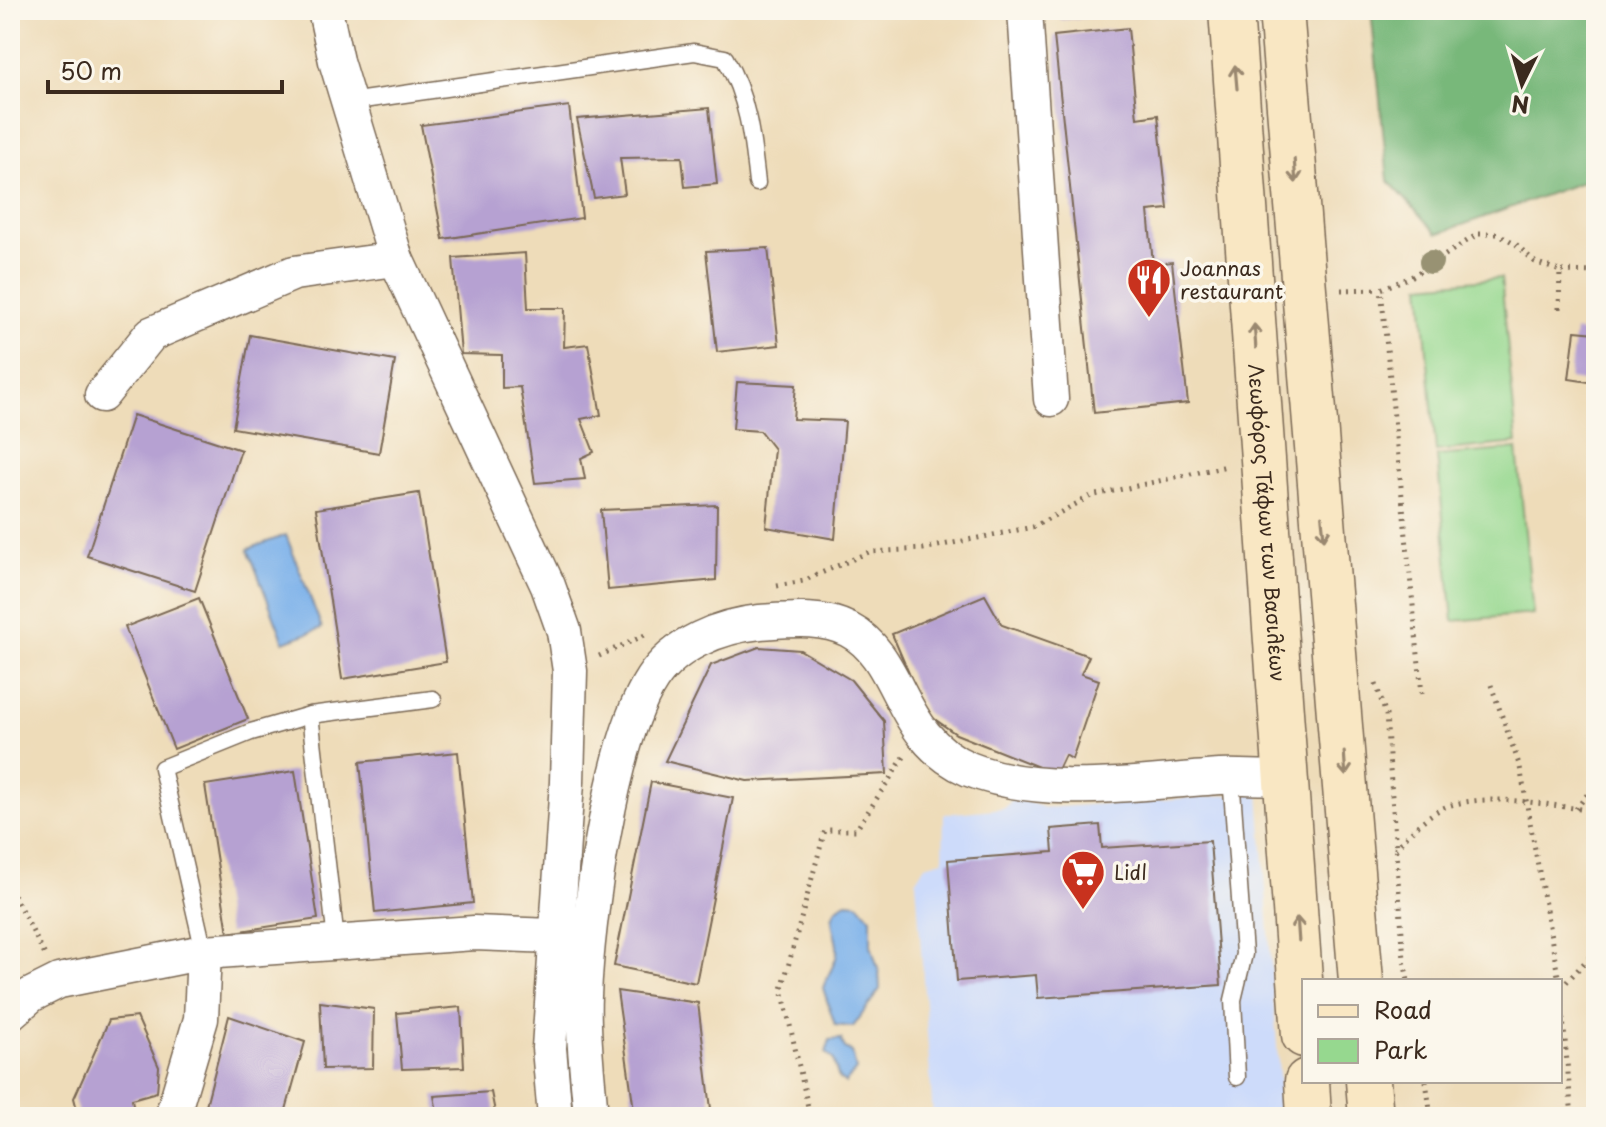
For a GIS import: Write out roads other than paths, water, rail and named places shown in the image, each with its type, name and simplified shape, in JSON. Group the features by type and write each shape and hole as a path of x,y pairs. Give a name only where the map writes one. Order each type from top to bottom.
{"main road":[{"name":"Λεωφόρος Τάφων των Βασιλέων","path":"1231,10 1302,1005"},
{"path":"1281,10 1361,979"},
{"path":"1307,1083 1309,1117"},
{"path":"1368,1083 1371,1117"}],"street":[{"path":"325,10 396,259 548,586 564,631 570,671 567,782 554,936 549,1048 555,1117"},
{"path":"1025,10 1051,399"},
{"path":"102,395 151,334 294,273 396,259"},
{"path":"591,1117 583,1000 587,957 625,742 637,707 653,677 676,653 704,636 742,624 815,620 850,631 872,650 919,732 942,754 970,769 1041,787 1231,776 1287,777"},
{"path":"10,1013 31,995 59,981 204,952 474,933 554,936"},
{"path":"172,1117 201,1019 204,952"}],"lane":[{"path":"349,102 694,52 725,58 738,80 751,119 757,183"},
{"path":"204,952 162,768 251,732 310,715 433,699"},
{"path":"310,715 336,941"},
{"path":"1231,776 1244,954 1233,1000 1237,1077"}],"water":[{"path":"286,535 322,628 284,642 248,549"},
{"path":"847,902 858,903 871,918 871,945 879,972 880,989 853,1027 835,1025 823,988 837,950 832,920 838,907"},
{"path":"841,1039 845,1049 852,1052 856,1070 845,1083 839,1079 833,1059 826,1053 830,1040"}],"place":[{"name":"Joannas restaurant","path":"1149,319"},
{"name":"Lidl","path":"1083,911"}]}
